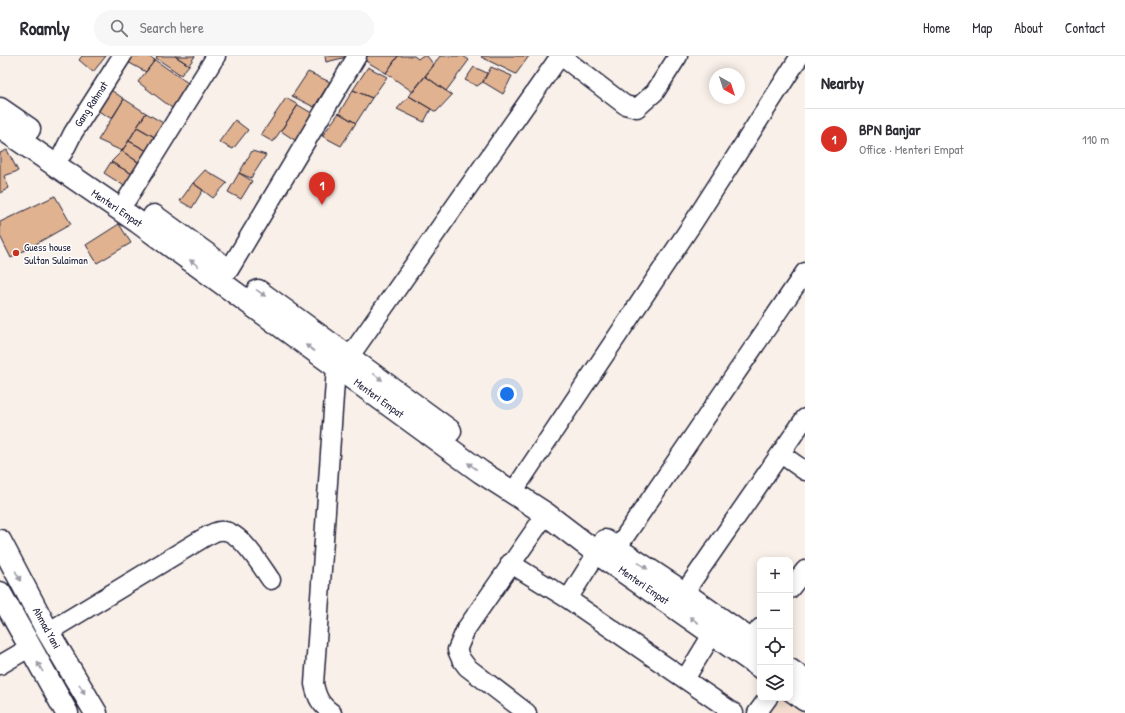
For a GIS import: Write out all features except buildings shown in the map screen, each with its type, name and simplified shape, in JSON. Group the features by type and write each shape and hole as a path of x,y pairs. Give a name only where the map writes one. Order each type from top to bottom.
{"main road":[{"name":"Menteri Empat","path":"0,109 59,159 123,204 142,216 191,241 224,276 607,554"},
{"name":"Menteri Empat","path":"0,127 59,159"},
{"name":"Menteri Empat","path":"516,487 546,514 607,554 679,599 757,638"},
{"name":"Ahmad Yani","path":"0,542 48,632 96,713"},
{"path":"0,593 29,648 67,713"},
{"name":"Menteri Empat","path":"679,599 713,633 757,665"},
{"path":"793,675 801,690"}],"street":[{"name":"Gang Rahmat","path":"59,159 73,133 122,56"},
{"path":"123,204 216,56"},
{"path":"224,276 357,56"},
{"path":"332,713 322,706 317,697 314,684 343,362 560,56 625,106 637,108 655,92 678,56"},
{"path":"516,487 693,223 800,56"},
{"path":"568,599 607,554 805,272"},
{"path":"679,599 805,418"},
{"path":"781,454 805,471"},
{"path":"527,713 467,667 457,650 466,629 510,563 546,514"},
{"path":"48,632 206,537 219,531 231,532 240,539 271,580"},
{"path":"510,563 568,599 734,713"},
{"path":"793,585 805,570"},
{"path":"685,679 713,633"},
{"path":"0,665 29,648"},
{"path":"757,713 766,701"}],"shaded area":[{"path":"779,701 790,701 805,713 769,713"}],"place":[{"name":"BPN Banjar","path":"322,205"},
{"name":"Guess house Sultan Sulaiman","path":"16,253"}]}
